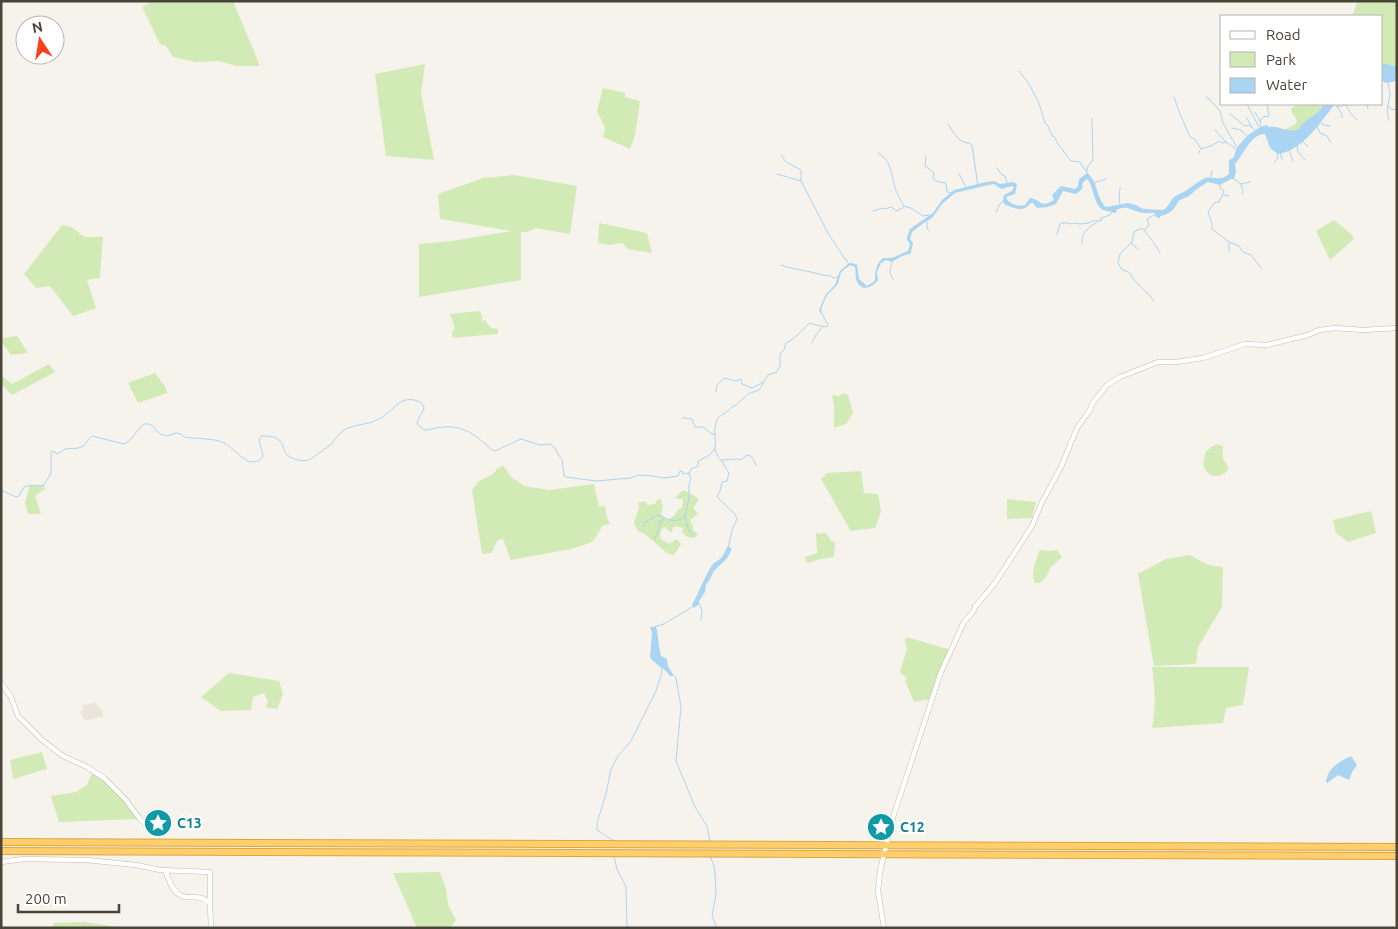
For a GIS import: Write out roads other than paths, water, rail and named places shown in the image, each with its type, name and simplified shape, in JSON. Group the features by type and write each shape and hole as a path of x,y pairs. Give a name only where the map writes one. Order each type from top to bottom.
{"highway":[{"path":"1,842 1397,847"},
{"path":"1,851 1397,856"}],"street":[{"path":"884,928 878,891 884,855 894,814 941,672 962,625 995,583 1032,526 1042,502 1061,467 1077,428 1107,385 1120,377 1158,362 1176,362 1203,358 1245,344 1267,345 1308,335 1319,330 1335,328 1363,330 1397,328"},
{"path":"1,683 11,697 18,716 42,740 63,756 87,767 104,778 155,832"},
{"path":"1,862 24,859 86,860 164,870 210,872 211,928"},
{"path":"164,870 175,891 180,895 201,897 210,904"}],"water":[{"path":"1383,63 1397,66 1397,81 1386,83 1383,82"},
{"path":"1323,105 1334,105 1311,134 1296,147 1278,154 1270,148 1265,134 1256,137 1235,164 1236,172 1234,179 1220,185 1208,182 1189,196 1178,201 1174,209 1160,216 1160,218 1156,217 1154,213 1140,213 1126,208 1116,210 1117,212 1115,213 1103,210 1097,204 1087,179 1083,182 1082,189 1076,194 1063,191 1056,204 1048,207 1037,208 1032,202 1025,208 1019,209 1004,204 1004,195 1012,191 1014,187 1012,186 1001,189 994,184 955,193 942,204 932,218 912,232 910,239 913,243 910,254 892,262 886,260 881,263 877,272 878,280 866,288 860,286 856,278 855,267 850,265 841,272 838,284 827,295 821,309 822,314 819,310 826,294 835,285 840,271 848,264 857,265 859,279 867,286 875,281 876,268 881,260 908,251 910,244 907,237 910,229 933,213 942,200 954,190 986,182 994,181 1000,184 1013,182 1017,184 1015,194 1006,197 1008,201 1023,206 1030,198 1045,204 1054,200 1052,195 1061,186 1075,189 1078,186 1079,179 1087,173 1091,176 1100,199 1106,207 1128,203 1143,209 1163,210 1173,198 1201,180 1210,177 1222,178 1229,174 1229,160 1233,158 1241,142 1249,134 1267,125 1292,131 1299,129 1303,123 1319,111"},
{"path":"727,547 732,548 728,557 714,571 706,584 705,592 699,604 694,608 692,605 709,570 722,557"},
{"path":"650,627 656,627 661,656 667,659 668,666 674,676 670,676 650,657 652,633"},
{"path":"1351,756 1357,765 1349,780 1338,775 1327,783 1329,772"}],"waterway":[{"path":"1019,71 1029,84 1039,103 1045,123 1052,136 1054,136 1071,161 1080,162 1088,174"},
{"path":"1388,82 1390,95 1387,110 1389,120"},
{"path":"1174,97 1190,137 1195,139 1201,149 1219,141 1222,143 1226,142 1237,150"},
{"path":"1206,97 1220,111 1223,123 1238,148"},
{"path":"1248,105 1259,127"},
{"path":"1260,121 1263,117 1269,116 1267,105"},
{"path":"1336,105 1342,114 1342,118"},
{"path":"1337,107 1346,105 1357,120"},
{"path":"1367,105 1368,109"},
{"path":"1388,106 1396,110"},
{"path":"1255,112 1261,127"},
{"path":"1230,114 1245,126 1249,125 1255,130"},
{"path":"1246,117 1252,127"},
{"path":"1087,171 1088,166 1093,160 1092,119"},
{"path":"1320,122 1330,126"},
{"path":"948,124 961,141 972,145 978,186"},
{"path":"1317,126 1320,133 1327,136 1331,143"},
{"path":"1232,128 1241,130 1248,137"},
{"path":"1215,130 1226,142"},
{"path":"1303,142 1308,147"},
{"path":"1297,146 1298,152 1305,160"},
{"path":"1289,150 1293,161"},
{"path":"1280,152 1282,159"},
{"path":"878,153 883,156 888,164 896,191 904,206 923,216 929,215"},
{"path":"1274,163 1278,158 1277,153"},
{"path":"781,155 786,162 801,170 801,181"},
{"path":"926,156 925,166 934,173 935,181 946,183 947,192 951,193"},
{"path":"997,168 1005,176 1007,183"},
{"path":"1211,177 1212,171"},
{"path":"777,174 801,181 828,233 849,264"},
{"path":"959,174 967,189"},
{"path":"1093,183 1106,179"},
{"path":"1234,179 1241,184 1242,194"},
{"path":"1241,184 1250,182"},
{"path":"1220,183 1220,188 1224,191 1219,202 1215,202 1208,212 1212,229 1229,242 1239,246 1243,252 1251,255 1261,268"},
{"path":"1120,188 1120,204"},
{"path":"1223,195 1229,196"},
{"path":"996,212 1003,201"},
{"path":"873,211 891,207 897,211 904,207"},
{"path":"1057,235 1060,224 1101,221 1101,218 1110,215 1113,211"},
{"path":"1154,215 1147,219 1149,225 1146,229 1139,229 1134,232 1132,242 1120,254 1118,263 1122,270 1129,272 1154,301"},
{"path":"927,220 929,231"},
{"path":"1082,243 1084,234 1096,223"},
{"path":"1144,230 1160,253"},
{"path":"1131,243 1139,250"},
{"path":"1229,243 1229,252"},
{"path":"893,260 890,271 894,280"},
{"path":"781,265 833,278 838,277"},
{"path":"643,526 658,515 675,521 685,516 691,478 689,474 691,469 698,466 698,461 707,457 715,448 715,427 718,418 748,394 759,390 768,375 777,372 780,366 780,354 784,350 786,343 810,323 827,327 828,325 822,314"},
{"path":"812,343 822,327"},
{"path":"716,392 717,385 724,378 736,381 741,379 742,384 752,388 763,382"},
{"path":"1,485 3,491 16,497 19,496 24,487 44,485 51,473 52,451 58,454 65,449 78,448 83,446 92,436 124,444 144,424 152,425 160,434 167,436 176,433 184,437 220,441 250,462 259,461 263,456 259,439 262,436 272,437 280,441 289,456 306,461 330,445 344,430 377,420 405,400 422,403 424,408 417,424 424,430 441,427 458,428 470,433 495,451 521,439 540,445 550,444 562,459 564,476 566,477 596,481 631,478 638,475 664,478 678,476 680,471 683,474 689,473"},
{"path":"682,418 692,419 695,427 703,427 715,435"},
{"path":"715,449 729,473 727,481 722,482 717,497 735,514 737,519 732,530 728,549"},
{"path":"722,460 741,460 749,455 756,465"},
{"path":"685,516 689,531 694,535"},
{"path":"655,539 660,526 659,522 664,519"},
{"path":"699,603 702,611 701,620"},
{"path":"654,628 692,607"},
{"path":"614,841 597,830 597,823 611,769 618,756 631,741 656,691 662,672 661,666"},
{"path":"673,675 676,678 681,707 676,761 695,807 707,826 710,842"},
{"path":"710,856 714,866 716,894 712,916 717,928"},
{"path":"614,857 617,869 626,887 627,928"}],"place":[{"name":"C13","path":"158,823"},
{"name":"C12","path":"881,827"}]}
